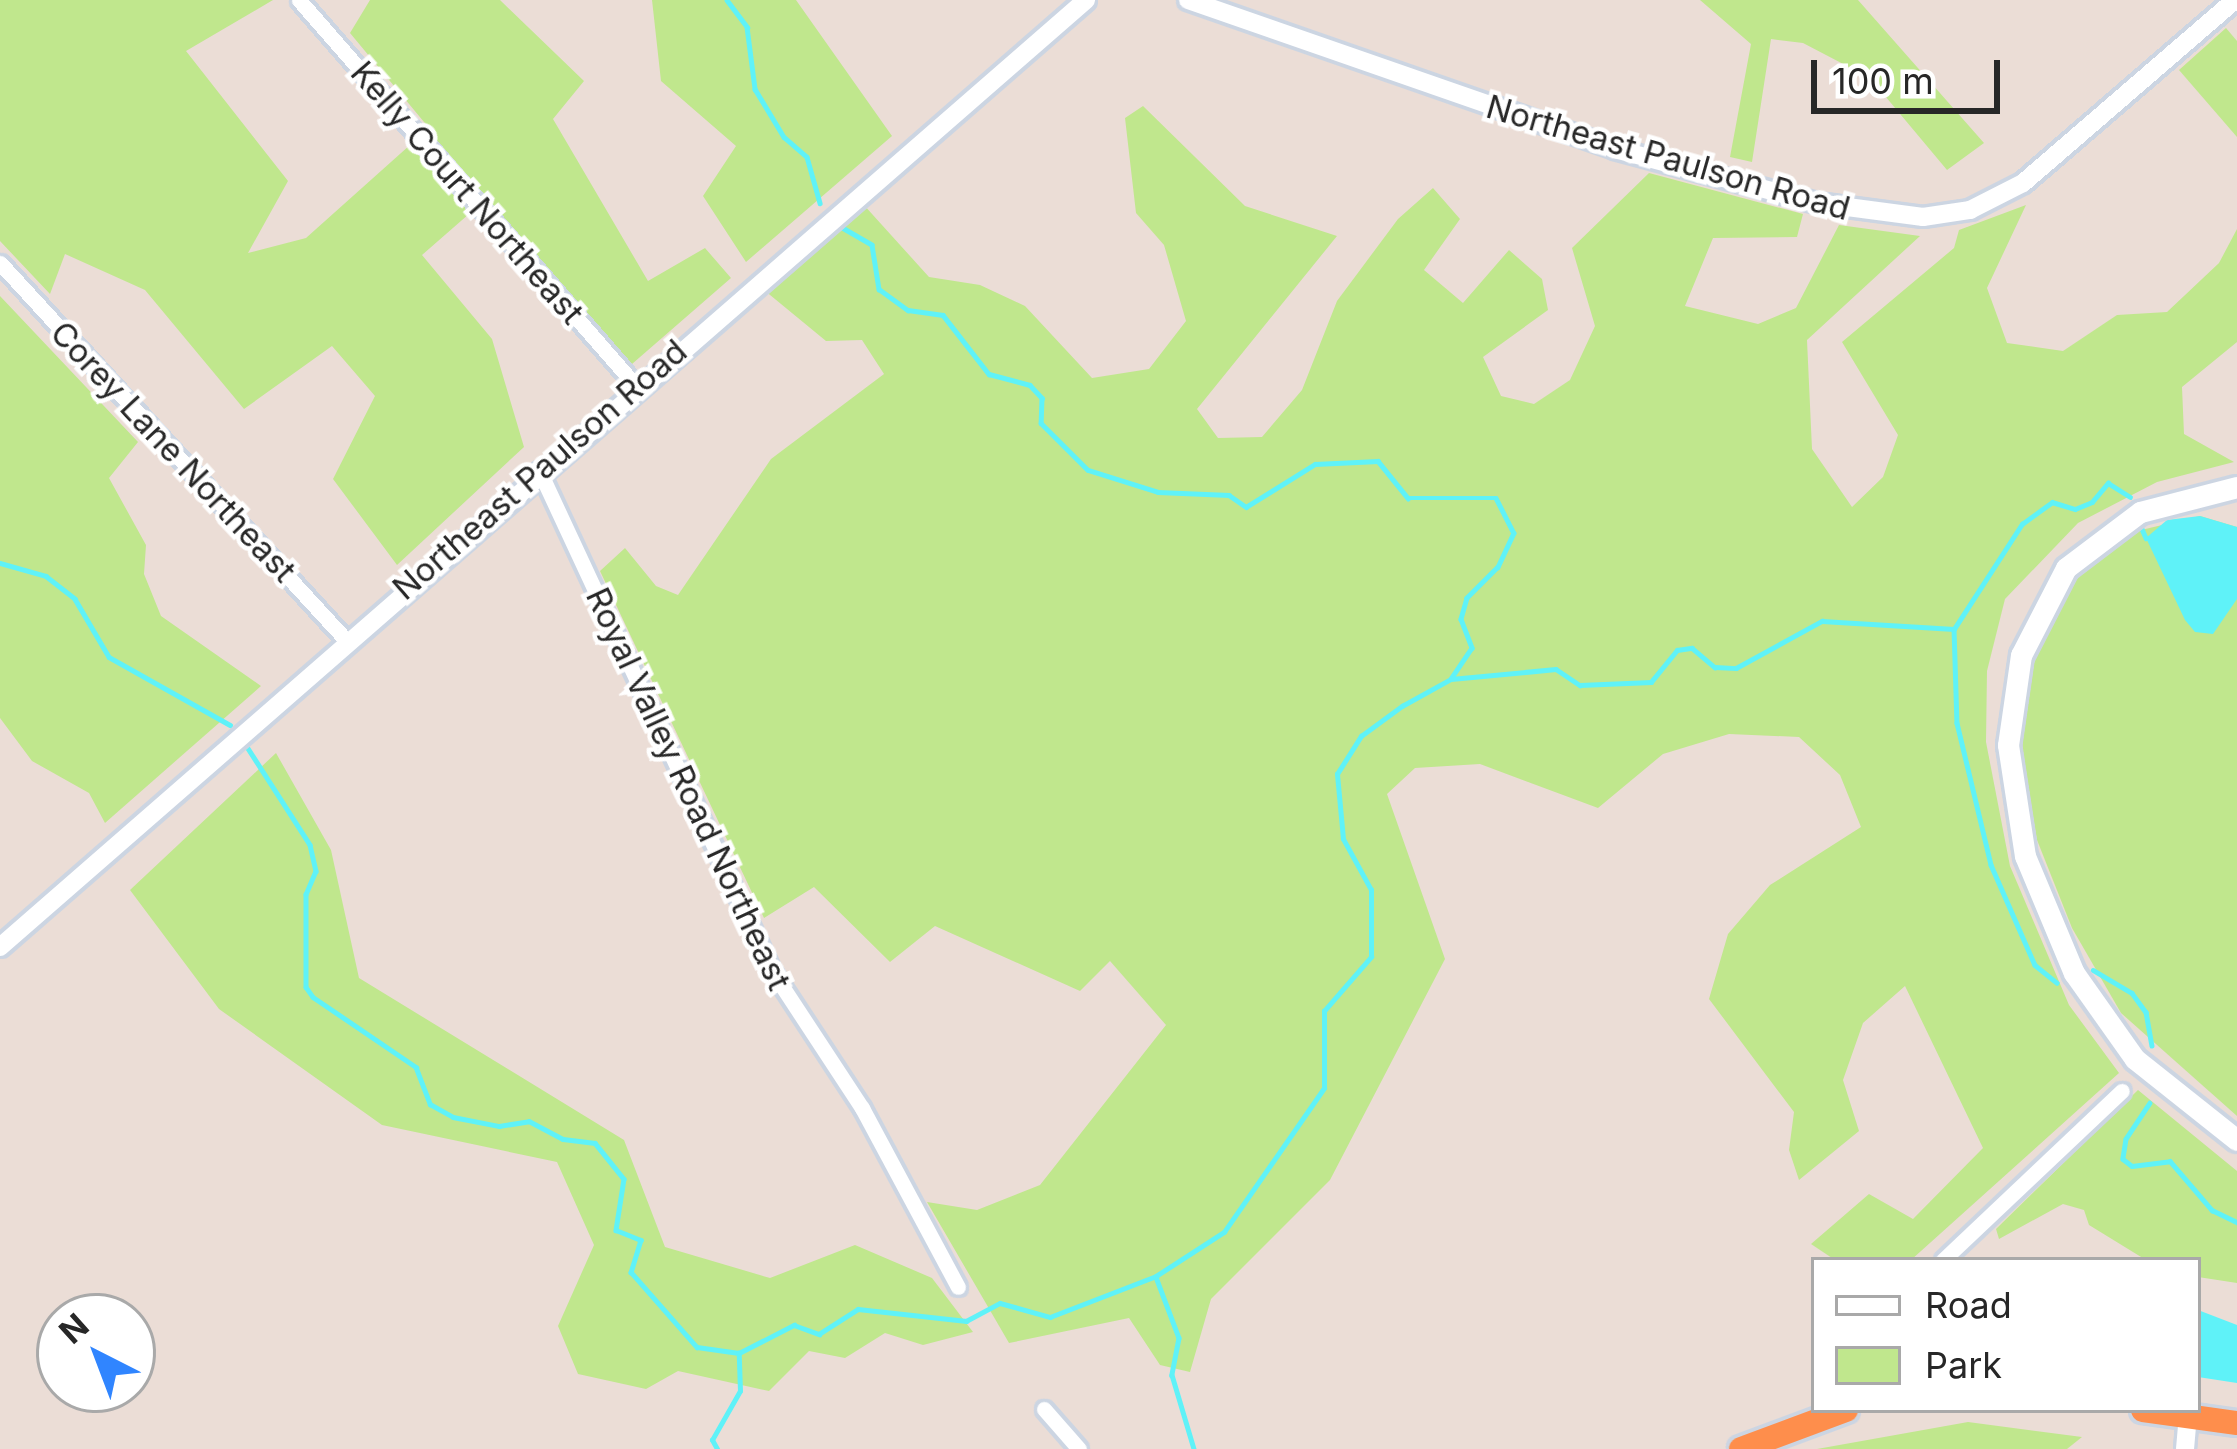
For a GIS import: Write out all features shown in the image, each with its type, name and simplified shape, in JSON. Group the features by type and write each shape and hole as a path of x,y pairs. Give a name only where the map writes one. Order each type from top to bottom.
{"highway":[{"path":"1741,1449 1838,1413"},
{"path":"2166,1413 2237,1424"}],"main road":[{"path":"2237,487 2140,512 2066,568 2021,655 2008,745 2025,856 2074,973 2135,1059 2237,1140"}],"street":[{"name":"Kelly Court Northeast","path":"299,0 636,386"},
{"name":"Northeast Paulson Road","path":"0,947 539,470 1086,0"},
{"name":"Northeast Paulson Road","path":"1188,0 1616,149 1817,203 1923,217 1970,210 2023,183 2235,0"},
{"name":"Corey Lane Northeast","path":"0,263 346,640"},
{"name":"Royal Valley Road Northeast","path":"539,470 772,971 862,1108 958,1287"},
{"path":"1946,1257 2122,1091"},
{"path":"1045,1409 1079,1449"},
{"path":"2185,1449 2188,1416"}],"green space":[{"path":"0,0 273,0 186,51 288,181 248,253 306,238 429,128 350,33 370,0 500,0 584,81 553,119 648,281 705,248 731,278 632,364 485,200 422,255 492,339 524,447 397,565 333,479 375,396 332,346 244,409 145,290 65,254 50,294 0,241"},
{"path":"652,0 796,0 892,136 746,262 703,196 736,146 661,81"},
{"path":"1700,0 1858,0 1984,143 1947,170 1870,78 1803,43 1771,39 1752,162 1730,157 1751,44"},
{"path":"2226,28 2237,41 2237,137 2179,70"},
{"path":"1143,106 1245,206 1337,236 1197,409 1218,438 1262,437 1302,390 1337,301 1398,219 1433,188 1460,219 1424,270 1463,303 1509,250 1542,279 1548,310 1483,357 1501,396 1534,404 1570,380 1595,326 1572,248 1649,173 1803,214 1797,237 1713,238 1685,306 1758,324 1796,308 1839,225 1920,236 1807,340 1812,449 1852,507 1883,477 1898,435 1842,342 1954,248 1959,230 2026,205 1987,288 2007,343 2063,351 2117,315 2167,312 2219,263 2237,229 2237,342 2182,387 2184,434 2234,462 2157,482 2078,523 2005,599 1987,671 1986,742 2010,866 2069,1005 2119,1073 1914,1257 1830,1257 1811,1244 1869,1194 1913,1219 1983,1148 1905,986 1863,1023 1843,1080 1859,1131 1799,1180 1789,1150 1794,1112 1709,999 1728,934 1770,885 1861,827 1840,775 1799,737 1729,734 1663,754 1598,808 1480,764 1415,768 1387,794 1445,959 1330,1180 1211,1299 1190,1372 1160,1365 1129,1318 1009,1343 927,1202 977,1210 1040,1185 1166,1025 1110,961 1080,991 935,926 890,962 814,887 764,918 600,571 625,548 656,586 678,595 771,459 884,374 862,340 826,341 764,290 863,204 929,277 980,285 1025,306 1092,378 1149,369 1186,321 1164,245 1136,213 1125,118"},
{"path":"0,296 138,442 109,478 146,545 144,574 161,616 261,686 105,823 89,793 32,761 0,718"},
{"path":"2200,516 2237,527 2237,1116 2121,1013 2072,928 2037,840 2020,744 2030,658 2068,575 2116,536"},
{"path":"276,753 331,850 359,978 624,1140 665,1247 770,1278 855,1245 932,1278 973,1332 923,1345 885,1333 845,1358 809,1351 769,1391 678,1371 646,1389 578,1374 558,1326 594,1245 557,1162 382,1125 219,1009 130,890"},
{"path":"2138,1090 2237,1171 2237,1283 2201,1277 2201,1257 2141,1257 2089,1225 2084,1210 2063,1204 1999,1239 1996,1229"},
{"path":"1968,1422 2082,1437 2067,1449 1817,1449"}],"water":[{"path":"2200,516 2237,527 2237,599 2213,634 2195,632 2185,620 2146,538 2167,520"},
{"path":"2201,1311 2237,1325 2237,1383 2201,1377"}],"waterway":[{"path":"727,0 747,27 755,89 784,137 807,157 820,203"},
{"path":"838,225 872,245 879,289 908,310 943,315 989,374 1030,385 1042,398 1041,423 1088,470 1158,492 1229,495 1246,507 1315,464 1378,461 1408,498 1496,498 1514,533 1498,567 1467,598 1461,619 1472,648 1451,679"},
{"path":"1954,629 2022,524 2052,502 2075,509 2092,502 2108,483 2130,497"},
{"path":"2142,529 2146,538"},
{"path":"0,563 46,576 75,599 109,657 230,725"},
{"path":"244,742 310,845 316,871 306,894 306,987 313,997 416,1067 430,1104 453,1117 499,1126 529,1121 563,1139 595,1143 624,1179 616,1230 641,1240 631,1272 697,1347 739,1353 794,1325 819,1334 858,1309 966,1321 1000,1303 1050,1317 1156,1276 1224,1232 1324,1088 1324,1011 1371,957 1371,890 1343,839 1337,774 1361,736 1402,706 1451,679 1556,669 1580,685 1651,682 1677,650 1692,648 1715,667 1736,668 1822,621 1954,629"},
{"path":"1954,629 1957,723 1991,865 2035,965 2057,983"},
{"path":"2093,970 2132,993 2146,1012 2152,1045"},
{"path":"2150,1103 2126,1139 2123,1159 2132,1166 2170,1161 2212,1210 2237,1222"},
{"path":"1156,1277 1179,1338 1172,1375 1194,1449"},
{"path":"717,1449 712,1440 740,1391 739,1353"}]}
